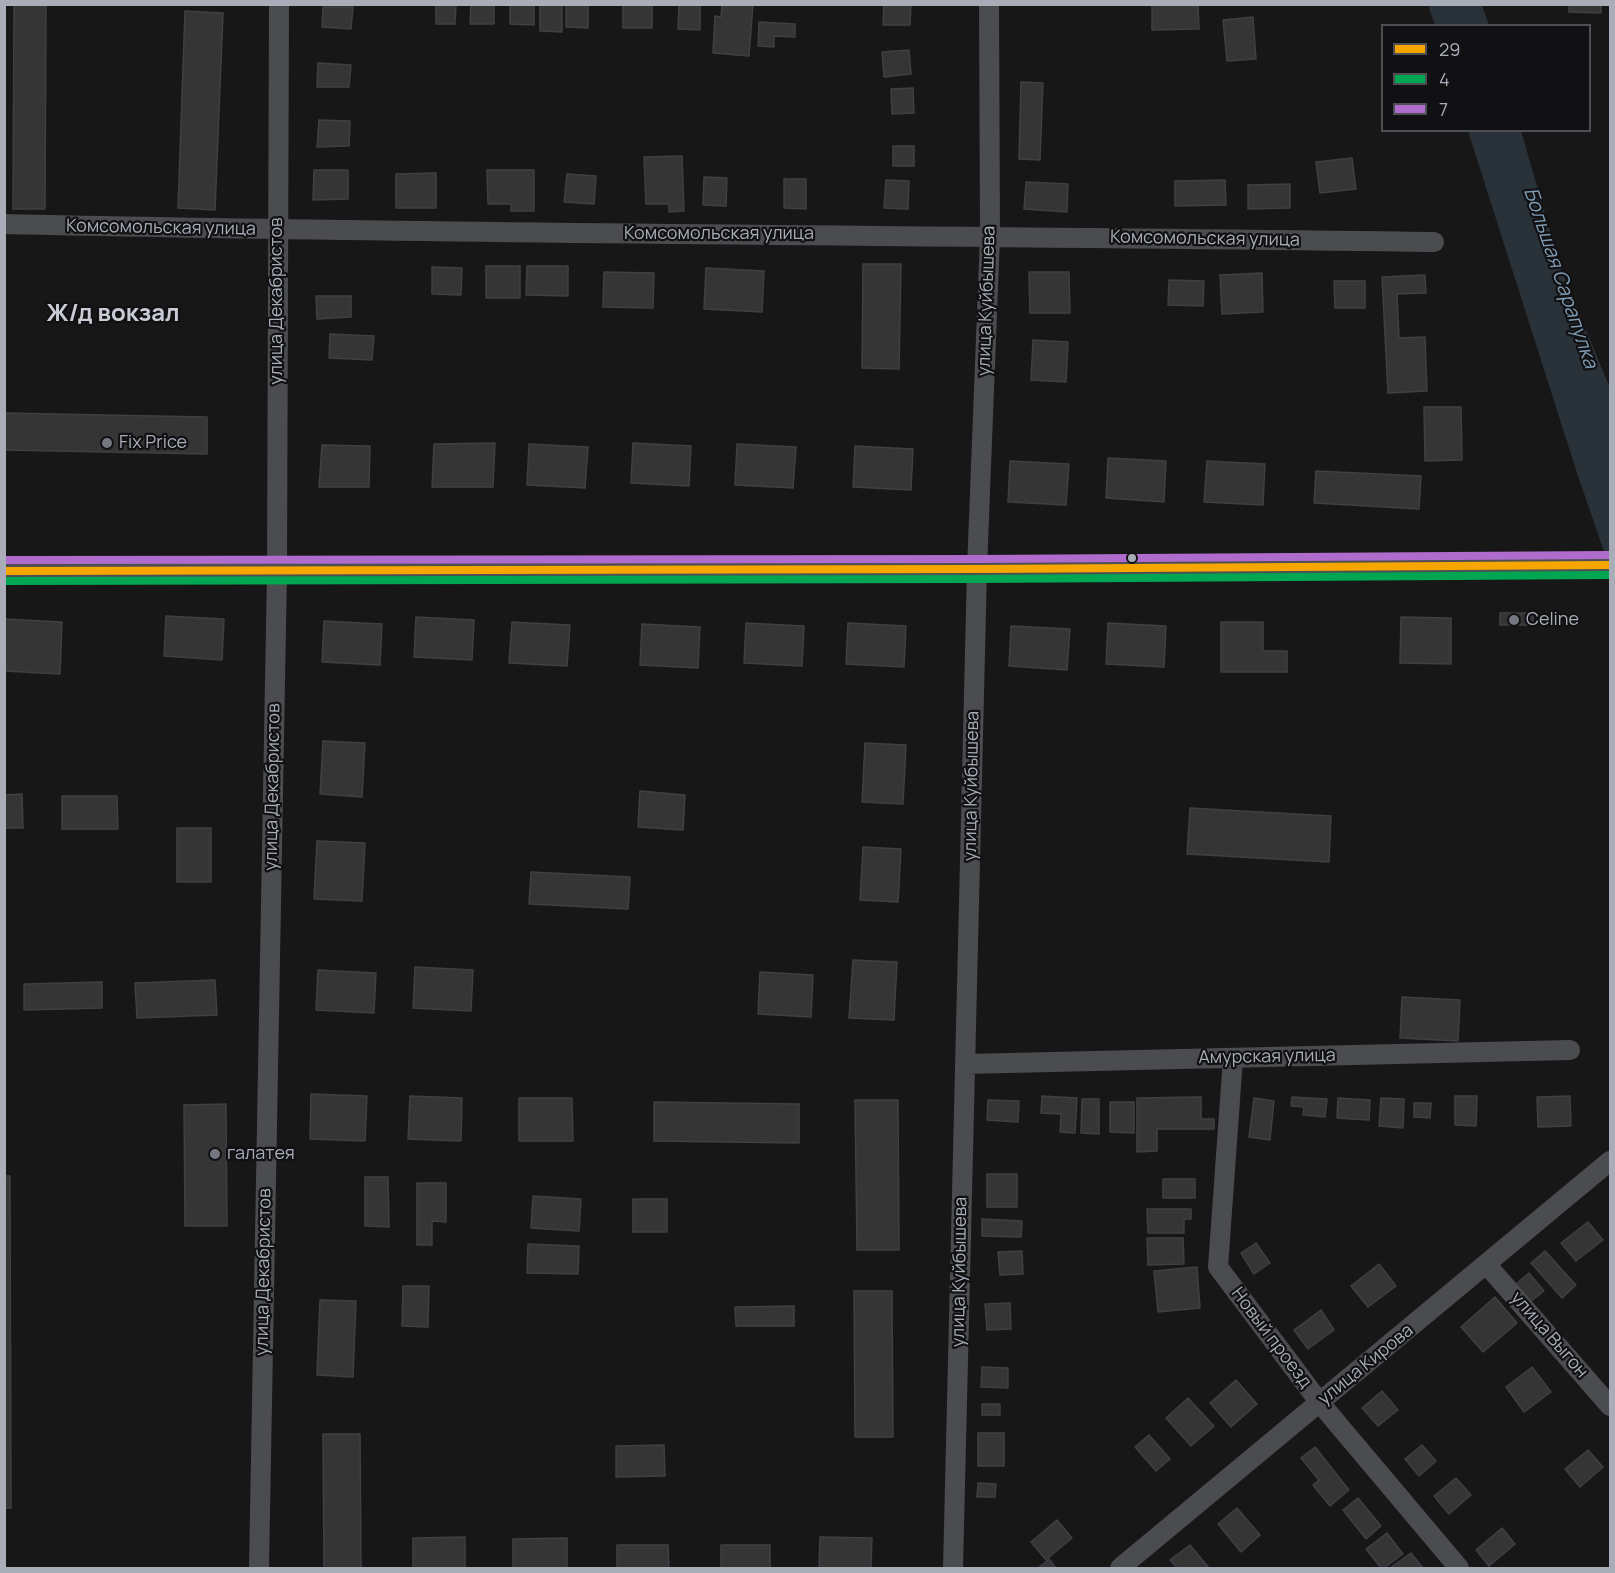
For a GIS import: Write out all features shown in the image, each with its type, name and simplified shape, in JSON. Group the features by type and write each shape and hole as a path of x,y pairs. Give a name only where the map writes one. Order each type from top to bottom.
{"main road":[{"path":"4,571 977,569 1611,564"}],"street":[{"name":"улица Декабристов","path":"259,1569 277,571 279,4"},
{"name":"улица Куйбышева","path":"953,1569 977,569 990,236 989,4"},
{"name":"Комсомольская улица","path":"4,224 277,230 1434,242"},
{"name":"Амурская улица","path":"965,1064 1570,1050"},
{"name":"Новый проезд","path":"1233,1058 1218,1267 1320,1403 1460,1569"},
{"name":"улица Кирова","path":"1120,1569 1611,1161"},
{"name":"улица Выгон","path":"1487,1265 1611,1406"}],"water":[{"path":"1428,5 1482,5 1489,24 1435,24"},
{"name":"Большая Сарапулка","path":"1468,132 1521,132 1562,272 1610,388 1610,569"}],"building":[{"path":"14,4 46,4 45,209 13,209"},
{"path":"436,4 456,4 455,24 436,24"},
{"path":"471,4 494,4 494,24 470,24"},
{"path":"510,4 534,4 534,25 510,24"},
{"path":"540,4 562,4 562,32 540,31"},
{"path":"566,4 588,4 588,28 566,27"},
{"path":"623,4 652,4 652,28 623,28"},
{"path":"679,4 700,4 700,30 678,29"},
{"path":"722,4 753,4 749,56 713,53 715,16 721,17"},
{"path":"884,4 911,4 910,25 883,25"},
{"path":"1152,4 1198,4 1199,29 1152,30"},
{"path":"1569,4 1601,4 1601,13 1569,12"},
{"path":"323,7 353,7 351,29 322,27"},
{"path":"185,11 223,13 215,210 178,208"},
{"path":"1253,17 1256,59 1227,61 1223,20"},
{"path":"759,22 795,24 795,37 774,36 774,47 758,46"},
{"path":"909,50 911,74 884,77 882,52"},
{"path":"318,63 351,65 349,87 317,87"},
{"path":"1021,82 1043,83 1040,160 1019,159"},
{"path":"913,88 914,113 892,114 891,89"},
{"path":"319,120 350,121 349,146 317,147"},
{"path":"893,146 914,146 914,166 893,166"},
{"path":"682,156 684,211 669,212 669,204 646,204 644,157"},
{"path":"1352,158 1356,189 1320,193 1316,162"},
{"path":"314,170 348,170 348,199 313,200"},
{"path":"487,170 534,170 534,211 511,211 511,204 488,204"},
{"path":"436,173 436,208 396,208 396,174"},
{"path":"567,174 596,176 594,204 564,202"},
{"path":"704,177 727,178 726,206 703,205"},
{"path":"784,179 806,179 806,209 784,208"},
{"path":"886,180 909,181 908,209 884,208"},
{"path":"1225,180 1226,205 1175,206 1175,181"},
{"path":"1026,182 1068,184 1067,212 1024,209"},
{"path":"1290,184 1290,208 1248,209 1248,185"},
{"path":"863,264 901,264 899,369 862,368"},
{"path":"486,266 520,266 520,298 486,298"},
{"path":"527,266 568,266 568,296 526,295"},
{"path":"432,267 462,268 461,295 432,294"},
{"path":"706,268 764,271 762,312 704,309"},
{"path":"604,272 654,273 653,308 603,307"},
{"path":"1029,272 1069,272 1070,313 1030,313"},
{"path":"1262,273 1263,312 1222,314 1220,275"},
{"path":"1425,275 1426,293 1397,294 1399,338 1425,337 1427,391 1388,393 1382,277"},
{"path":"1169,280 1204,281 1203,306 1168,305"},
{"path":"1334,281 1365,281 1365,308 1335,308"},
{"path":"316,296 351,296 351,317 317,319"},
{"path":"330,334 374,336 372,360 329,358"},
{"path":"1033,340 1068,342 1066,382 1031,380"},
{"path":"1424,407 1461,407 1462,460 1425,461"},
{"path":"4,413 207,417 207,454 4,450"},
{"path":"495,443 493,487 432,487 434,444"},
{"path":"633,443 691,446 689,486 631,483"},
{"path":"529,444 588,447 585,488 527,485"},
{"path":"737,444 796,447 793,488 735,485"},
{"path":"322,445 370,446 369,487 319,487"},
{"path":"855,446 913,449 911,490 853,487"},
{"path":"1108,458 1166,461 1164,502 1106,498"},
{"path":"1010,461 1069,464 1066,505 1008,502"},
{"path":"1207,461 1265,464 1263,505 1204,502"},
{"path":"1316,471 1421,476 1419,509 1314,503"},
{"path":"1500,613 1533,613 1533,625 1500,625"},
{"path":"166,616 224,619 222,660 164,656"},
{"path":"416,617 474,620 472,660 414,657"},
{"path":"1401,617 1451,618 1451,664 1400,663"},
{"path":"4,619 62,622 60,674 4,671"},
{"path":"324,621 382,624 380,665 322,662"},
{"path":"512,622 570,625 567,666 509,663"},
{"path":"1221,622 1263,622 1263,651 1287,651 1287,672 1221,672"},
{"path":"746,623 804,626 802,666 744,663"},
{"path":"848,623 906,626 904,667 846,664"},
{"path":"1108,623 1166,626 1164,667 1106,664"},
{"path":"642,624 700,627 698,668 640,665"},
{"path":"1011,626 1070,629 1067,670 1009,666"},
{"path":"323,741 365,743 362,797 320,794"},
{"path":"865,743 906,745 903,804 862,802"},
{"path":"640,791 685,795 683,830 638,827"},
{"path":"22,794 23,828 4,828 4,795"},
{"path":"62,796 117,796 118,829 62,829"},
{"path":"1190,808 1331,816 1329,862 1187,854"},
{"path":"177,828 211,828 211,882 177,882"},
{"path":"317,841 365,843 362,901 314,899"},
{"path":"863,847 901,849 898,902 860,900"},
{"path":"531,872 630,877 628,909 529,904"},
{"path":"853,960 897,962 894,1020 849,1018"},
{"path":"415,967 473,970 471,1011 413,1008"},
{"path":"318,970 376,973 374,1013 316,1010"},
{"path":"760,972 813,975 811,1017 758,1014"},
{"path":"215,980 217,1015 137,1018 135,983"},
{"path":"102,982 102,1008 24,1010 24,984"},
{"path":"1402,997 1460,1000 1458,1041 1400,1038"},
{"path":"311,1094 367,1096 365,1141 310,1139"},
{"path":"410,1096 462,1098 461,1141 408,1139"},
{"path":"1042,1096 1077,1098 1075,1133 1060,1132 1061,1114 1041,1113"},
{"path":"1455,1096 1477,1096 1476,1126 1455,1125"},
{"path":"1570,1096 1571,1126 1538,1127 1537,1097"},
{"path":"1201,1097 1201,1119 1214,1119 1214,1129 1157,1129 1157,1151 1137,1152 1137,1098"},
{"path":"1292,1097 1327,1099 1325,1117 1303,1115 1304,1107 1291,1106"},
{"path":"519,1098 572,1098 573,1141 519,1141"},
{"path":"1254,1098 1274,1101 1270,1140 1249,1137"},
{"path":"1338,1098 1370,1100 1369,1120 1337,1118"},
{"path":"1381,1098 1404,1099 1403,1128 1379,1126"},
{"path":"1082,1099 1099,1099 1099,1134 1081,1133"},
{"path":"855,1100 898,1100 899,1250 857,1250"},
{"path":"988,1100 1019,1101 1018,1122 987,1120"},
{"path":"654,1102 799,1104 799,1143 654,1141"},
{"path":"1110,1102 1134,1102 1134,1133 1110,1132"},
{"path":"1414,1103 1431,1103 1430,1118 1414,1117"},
{"path":"226,1104 227,1226 185,1226 184,1105"},
{"path":"987,1174 1017,1174 1017,1207 987,1207"},
{"path":"4,1176 10,1176 11,1508 4,1508"},
{"path":"365,1177 388,1177 389,1227 365,1226"},
{"path":"1163,1179 1195,1179 1195,1198 1163,1198"},
{"path":"417,1183 446,1183 446,1222 432,1221 432,1245 417,1245"},
{"path":"533,1196 581,1199 579,1231 531,1228"},
{"path":"633,1199 667,1199 667,1232 633,1232"},
{"path":"1147,1209 1191,1209 1191,1219 1184,1219 1184,1233 1148,1233"},
{"path":"982,1219 1022,1221 1021,1237 982,1236"},
{"path":"1588,1222 1603,1240 1576,1261 1561,1243"},
{"path":"1147,1238 1183,1238 1184,1264 1148,1265"},
{"path":"1256,1243 1270,1263 1254,1274 1241,1253"},
{"path":"528,1244 579,1246 578,1274 527,1273"},
{"path":"1022,1251 1023,1274 1000,1275 998,1252"},
{"path":"1545,1251 1576,1285 1562,1298 1531,1263"},
{"path":"1379,1264 1396,1286 1368,1307 1351,1286"},
{"path":"1197,1267 1200,1308 1158,1312 1154,1271"},
{"path":"1529,1273 1544,1291 1530,1302 1515,1285"},
{"path":"403,1286 429,1286 428,1327 402,1326"},
{"path":"854,1291 892,1291 893,1437 855,1437"},
{"path":"1495,1297 1517,1323 1483,1352 1461,1327"},
{"path":"320,1300 356,1301 353,1377 317,1375"},
{"path":"1010,1303 1011,1329 987,1330 985,1304"},
{"path":"794,1306 794,1326 736,1326 735,1307"},
{"path":"1321,1310 1334,1330 1308,1349 1294,1330"},
{"path":"982,1367 1008,1368 1008,1388 981,1387"},
{"path":"1532,1367 1551,1392 1524,1412 1506,1387"},
{"path":"1236,1380 1257,1404 1231,1427 1210,1403"},
{"path":"1382,1391 1398,1410 1378,1426 1362,1408"},
{"path":"1188,1398 1214,1426 1191,1446 1166,1418"},
{"path":"982,1404 1000,1404 1000,1415 982,1415"},
{"path":"978,1433 1004,1433 1004,1466 978,1466"},
{"path":"323,1434 360,1434 361,1568 324,1568"},
{"path":"1149,1435 1170,1459 1156,1471 1135,1447"},
{"path":"664,1445 665,1476 616,1477 616,1446"},
{"path":"1422,1445 1436,1461 1419,1476 1405,1459"},
{"path":"1315,1447 1349,1490 1330,1506 1313,1485 1319,1480 1301,1458"},
{"path":"1588,1450 1603,1467 1580,1487 1565,1469"},
{"path":"1456,1478 1471,1495 1449,1514 1434,1496"},
{"path":"978,1483 996,1484 995,1497 977,1497"},
{"path":"1358,1498 1381,1526 1366,1539 1343,1510"},
{"path":"1237,1508 1260,1535 1241,1552 1218,1524"},
{"path":"1057,1520 1072,1538 1048,1558 1056,1568 1038,1568 1047,1561 1031,1542"},
{"path":"1502,1528 1515,1544 1489,1566 1476,1550"},
{"path":"1387,1533 1403,1554 1381,1568 1366,1549"},
{"path":"465,1537 465,1568 413,1568 413,1538"},
{"path":"820,1537 872,1538 871,1568 819,1568"},
{"path":"567,1538 567,1568 513,1568 513,1539"},
{"path":"617,1545 668,1545 669,1568 617,1568"},
{"path":"721,1545 770,1545 770,1568 721,1568"},
{"path":"1190,1545 1209,1568 1177,1568 1170,1560"},
{"path":"1411,1553 1423,1568 1390,1568"}],"transit line":[{"name":"7","path":"4,560 977,559 1610,555"},
{"name":"29","path":"4,571 1610,565"},
{"name":"4","path":"4,581 1610,575"}],"place":[{"name":"Fix Price","path":"107,443"},
{"name":"Celine","path":"1514,620"},
{"name":"галатея","path":"215,1154"}],"district":[{"name":"Ж/д вокзал","path":"113,314"}]}
